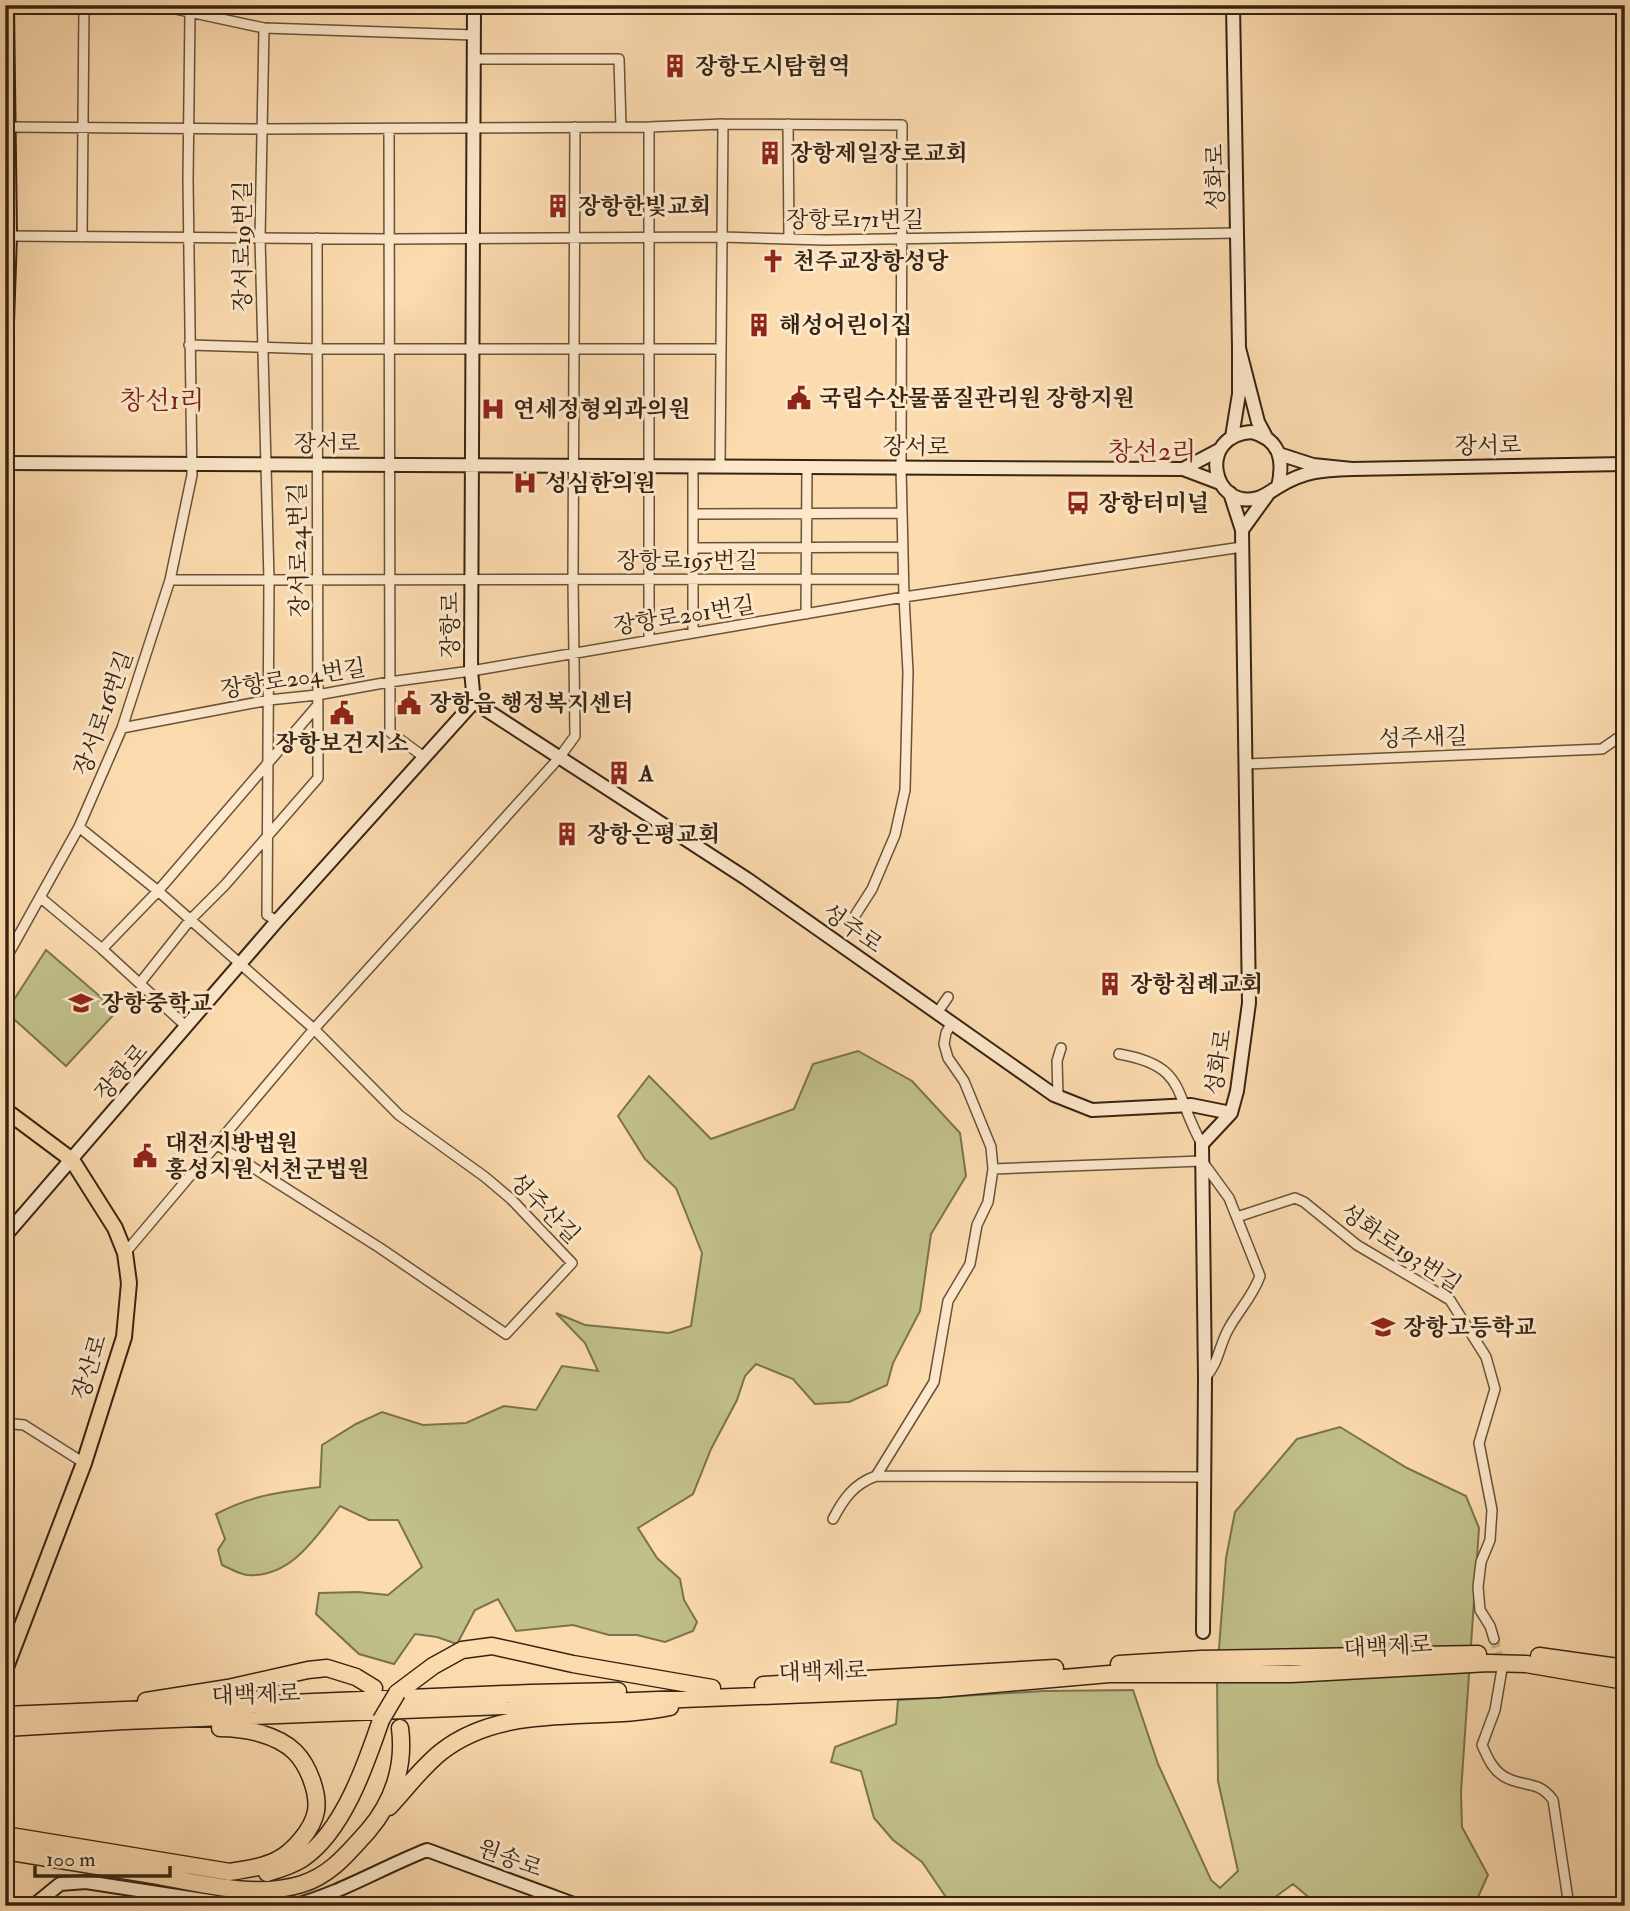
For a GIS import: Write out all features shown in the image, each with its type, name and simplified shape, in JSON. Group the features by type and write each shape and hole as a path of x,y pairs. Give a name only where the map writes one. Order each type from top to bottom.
{"highway":[{"path":"6,1843 256,1876 289,1867 314,1850 333,1827 357,1783 382,1720 397,1693 433,1666 462,1650 492,1646 713,1693"},
{"name":"대백제로","path":"713,1693 1215,1658 1506,1653 1625,1668"},
{"name":"대백제로","path":"5,1715 17,1724 119,1715 531,1693 938,1689 1109,1674 1291,1674 1489,1663 1548,1667 1625,1681"},
{"path":"119,1715 156,1698 228,1688 308,1670 327,1668 356,1677 374,1688"},
{"path":"6,1843 219,1886 275,1889 302,1884 325,1874 347,1856 425,1766 442,1751 480,1730 518,1720 647,1712 713,1693"},
{"path":"119,1715 159,1729 240,1728 283,1742 295,1752 307,1769 313,1788 316,1811 308,1831 279,1860 230,1872"},
{"path":"378,1819 400,1770 400,1728"}],"main road":[{"path":"5,351 9,236 6,5"},
{"name":"장산로","path":"5,1110 72,1160 108,1216 125,1253 129,1283 124,1337 83,1462 6,1664"}],"street":[{"path":"82,237 84,5"},
{"path":"157,5 264,28 474,35"},
{"name":"장항로","path":"5,1236 277,920 474,702 471,671 471,580 474,5"},
{"name":"성화로","path":"1233,5 1239,348"},
{"name":"장서로16번길","path":"5,960 79,827 122,728 170,580 192,475 188,180 190,13"},
{"name":"장서로19번길","path":"264,28 260,238 269,580 267,915 277,920"},
{"path":"474,59 619,59 621,127"},
{"path":"8,127 389,129 723,124 902,125 901,467 908,672 905,790 891,845 872,889 856,914"},
{"path":"720,466 723,124"},
{"path":"788,124 789,239"},
{"path":"125,1253 314,1029 559,758 575,736 575,127"},
{"path":"649,127 649,640"},
{"path":"389,129 390,732 424,757"},
{"name":"장항로171번길","path":"9,236 789,239 1237,233"},
{"name":"장서로24번길","path":"269,833 318,778 317,238"},
{"path":"189,345 317,349 720,349"},
{"path":"1232,437 1239,394 1239,348"},
{"path":"1239,348 1258,422 1266,437"},
{"path":"1183,469 1219,450 1232,437 1252,432 1271,441 1282,461 1274,490 1242,530"},
{"path":"1219,450 1215,463 1220,483"},
{"path":"1279,454 1312,465 1352,469"},
{"name":"장서로","path":"5,463 1183,469"},
{"name":"장서로","path":"1352,469 1625,464"},
{"path":"693,466 693,633"},
{"path":"806,614 807,466"},
{"path":"1183,469 1220,483 1230,493 1248,499 1274,490 1295,476 1318,471 1352,469"},
{"name":"성화로","path":"1202,1144 1231,1113 1237,1091 1249,1003 1242,530 1230,493"},
{"path":"693,514 902,513"},
{"path":"693,548 903,547"},
{"name":"장항로201번길","path":"471,671 904,597 1242,547"},
{"name":"장항로195번길","path":"170,580 903,579"},
{"name":"장항로204번길","path":"122,728 269,700 471,671"},
{"name":"성주로","path":"474,702 747,879 951,1024 1058,1096 1092,1110 1184,1106 1231,1113"},
{"path":"102,949 158,891 317,706"},
{"name":"성주새길","path":"1246,764 1602,749 1625,733"},
{"name":"성주산길","path":"79,827 158,891 314,1029 399,1115 502,1191 572,1263 506,1334 380,1248 216,1144"},
{"path":"140,983 190,920 225,885 269,833"},
{"path":"41,898 102,949 187,1027"},
{"path":"937,1013 948,998"},
{"path":"876,1476 934,1382 948,1301 970,1264 977,1225 988,1202 993,1169 991,1147 964,1081 948,1058 944,1044 951,1024"},
{"path":"1058,1096 1057,1061 1062,1048"},
{"path":"1119,1054 1158,1066 1172,1076 1202,1144 1205,1378 1203,1632"},
{"path":"993,1169 1202,1161"},
{"path":"1202,1161 1229,1198 1260,1276 1256,1287 1228,1330 1214,1368 1205,1378"},
{"name":"성화로193번길","path":"1237,1217 1295,1198 1357,1245 1450,1300 1468,1326 1486,1357 1495,1390 1479,1443 1492,1510 1490,1540 1481,1562 1478,1587 1480,1610 1494,1639"},
{"path":"5,1423 24,1425 83,1462"},
{"path":"833,1519 846,1494 876,1476 1204,1477"},
{"path":"1502,1669 1495,1710 1482,1745 1490,1765 1509,1779 1546,1791 1553,1800 1569,1906"},
{"name":"원송로","path":"292,1906 318,1899 390,1864 427,1850 579,1906"},
{"path":"33,1906 60,1884 86,1882 242,1906"}],"shaded area":[{"path":"46,950 117,1011 66,1066 6,1012"},
{"path":"858,1051 912,1081 960,1133 966,1176 931,1234 920,1311 893,1363 887,1385 849,1402 815,1404 793,1379 756,1364 745,1376 737,1400 711,1449 693,1494 638,1528 657,1558 680,1579 684,1600 697,1622 693,1631 665,1642 637,1635 609,1635 573,1625 516,1631 498,1599 475,1610 457,1644 437,1637 415,1634 394,1664 359,1654 316,1614 319,1593 358,1592 388,1595 422,1567 398,1520 369,1520 340,1506 312,1542 277,1570 247,1575 222,1565 218,1550 225,1539 216,1514 254,1498 320,1487 322,1445 356,1424 382,1412 423,1425 466,1423 504,1406 536,1410 562,1366 598,1371 585,1343 556,1313 585,1325 669,1333 691,1326 702,1253 676,1188 645,1159 618,1116 649,1076 711,1139 794,1109 813,1064"},
{"path":"1340,1427 1407,1468 1466,1496 1479,1528 1461,1792 1462,1827 1488,1875 1474,1906 1319,1906 1293,1884 1263,1906 952,1906 922,1862 893,1840 874,1818 861,1771 831,1762 835,1747 896,1724 898,1700 1044,1691 1133,1690 1158,1764 1211,1880 1220,1888 1238,1871 1218,1781 1217,1674 1226,1558 1235,1512 1297,1439"}],"tunnel":[{"path":"1494,1639 1501,1665"}],"place":[{"name":"장항도시탐험역","path":"675,66"},
{"name":"장항제일장로교회","path":"770,153"},
{"name":"장항한빛교회","path":"558,206"},
{"name":"천주교장항성당","path":"773,261"},
{"name":"해성어린이집","path":"759,325"},
{"name":"국립수산물품질관리원 장항지원","path":"799,398"},
{"name":"연세정형외과의원","path":"493,409"},
{"name":"성심한의원","path":"525,483"},
{"name":"장항터미널","path":"1078,503"},
{"name":"장항읍 행정복지센터","path":"409,703"},
{"name":"장항보건지소","path":"342,713"},
{"name":"A","path":"619,773"},
{"name":"장항은평교회","path":"567,834"},
{"name":"장항침례교회","path":"1110,984"},
{"name":"장항중학교","path":"81,1003"},
{"name":"대전지방법원 홍성지원 서천군법원","path":"145,1156"},
{"name":"장항고등학교","path":"1383,1327"}],"district":[{"name":"창선1리","path":"162,400"},
{"name":"창선2리","path":"1152,451"}]}
